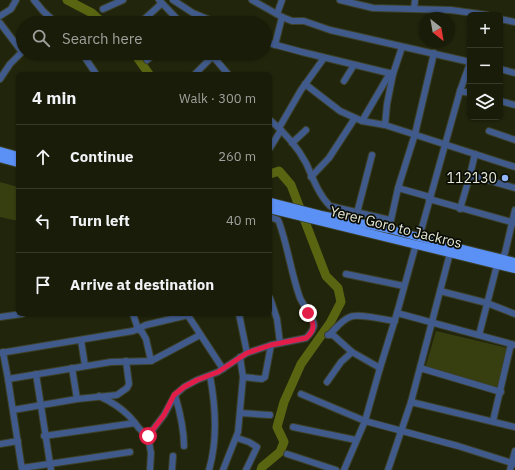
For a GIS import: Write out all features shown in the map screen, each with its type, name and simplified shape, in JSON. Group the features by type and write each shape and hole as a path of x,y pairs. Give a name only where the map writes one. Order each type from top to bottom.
{"main road":[{"path":"0,151 16,155"},
{"path":"0,158 16,162"},
{"path":"272,203 321,215 389,229 417,241 500,262 515,262"},
{"name":"Yerer Goro to Jackros","path":"272,209 399,241 417,241 450,253 500,262 515,270"}],"street":[{"path":"0,16 11,9 16,0"},
{"path":"34,0 48,16"},
{"path":"103,9 122,0"},
{"path":"173,0 200,16"},
{"path":"252,0 279,16 292,21 304,21 330,30 467,61"},
{"path":"275,44 282,0"},
{"path":"340,0 373,8 414,8 467,12"},
{"path":"380,0 381,8"},
{"path":"414,8 415,0"},
{"path":"147,16 160,2 174,16"},
{"path":"503,19 515,22"},
{"path":"0,23 16,44"},
{"path":"272,43 324,58 392,74"},
{"path":"385,125 392,74 402,47"},
{"path":"389,229 398,188 415,134 434,53"},
{"path":"0,79 16,58"},
{"path":"272,144 305,84 324,58"},
{"path":"87,60 95,72"},
{"path":"197,72 207,60"},
{"path":"216,60 226,71"},
{"path":"344,81 354,65"},
{"path":"503,70 515,73"},
{"path":"344,470 364,421 395,321 467,71"},
{"path":"311,176 329,158 392,74"},
{"path":"305,84 340,111 359,119 415,134 515,167"},
{"path":"460,91 467,92"},
{"path":"503,102 515,105"},
{"path":"272,122 292,143 306,163 311,176 330,206 390,220"},
{"path":"292,143 306,130"},
{"path":"489,131 515,140"},
{"path":"460,209 475,154"},
{"path":"357,213 372,155"},
{"path":"470,175 515,188"},
{"path":"398,188 460,209 514,222"},
{"path":"479,335 487,303 500,262 505,253 514,222 515,210"},
{"path":"150,470 151,460 148,436 164,415 174,395 178,391 189,384 223,369 247,353 271,345 306,338 310,335 314,327 314,324 301,300 291,270 282,228 278,220 272,219"},
{"path":"388,470 411,402 450,253"},
{"path":"346,274 404,286"},
{"path":"440,291 487,303 515,314"},
{"path":"272,304 277,319 280,343"},
{"path":"397,313 513,345 493,421"},
{"path":"0,317 16,315"},
{"path":"134,316 138,329 142,332 146,339 151,361"},
{"path":"130,452 50,467 22,469 8,379 1,352 133,331 146,325 180,316"},
{"path":"188,316 223,369"},
{"path":"239,316 247,353"},
{"path":"380,368 352,352 340,340 329,335 350,316 395,321"},
{"path":"8,379 86,366 126,361 151,361 200,335"},
{"path":"81,340 86,366"},
{"path":"243,377 262,379 266,377 271,345"},
{"path":"327,382 341,362 352,352"},
{"path":"223,470 237,438 243,377 240,357"},
{"path":"13,410 77,399 117,395 128,388 129,384 126,361"},
{"path":"72,368 77,399"},
{"path":"420,368 501,392"},
{"path":"36,374 44,436 50,467"},
{"path":"209,470 215,427 214,400 210,376"},
{"path":"301,394 364,421 513,464"},
{"path":"174,395 179,409 184,437 184,446"},
{"path":"98,396 113,403 135,423 140,431 148,436"},
{"path":"411,402 515,427"},
{"path":"240,413 270,415"},
{"path":"44,436 135,423"},
{"path":"293,427 356,440"},
{"path":"237,438 249,442 257,447 246,470"},
{"path":"0,444 18,441"},
{"path":"510,470 513,464 515,452"},
{"path":"287,454 314,467 336,470"},
{"path":"172,470 174,456"}],"green space":[{"path":"0,182 16,186 16,221 0,217"},
{"path":"436,331 508,348 497,390 425,368"}],"waterway":[{"path":"67,0 95,16"},
{"path":"139,60 148,72"},
{"path":"261,470 262,467 280,452 284,442 277,427 284,402 301,364 330,323 341,302 338,288 326,276 291,185 279,171 272,173"}],"place":[{"name":"112130","path":"505,178"}],"route":[{"path":"148,436 161,420 174,395 184,387 218,372 247,353 271,345 306,338 310,335 314,324 308,313"}]}
